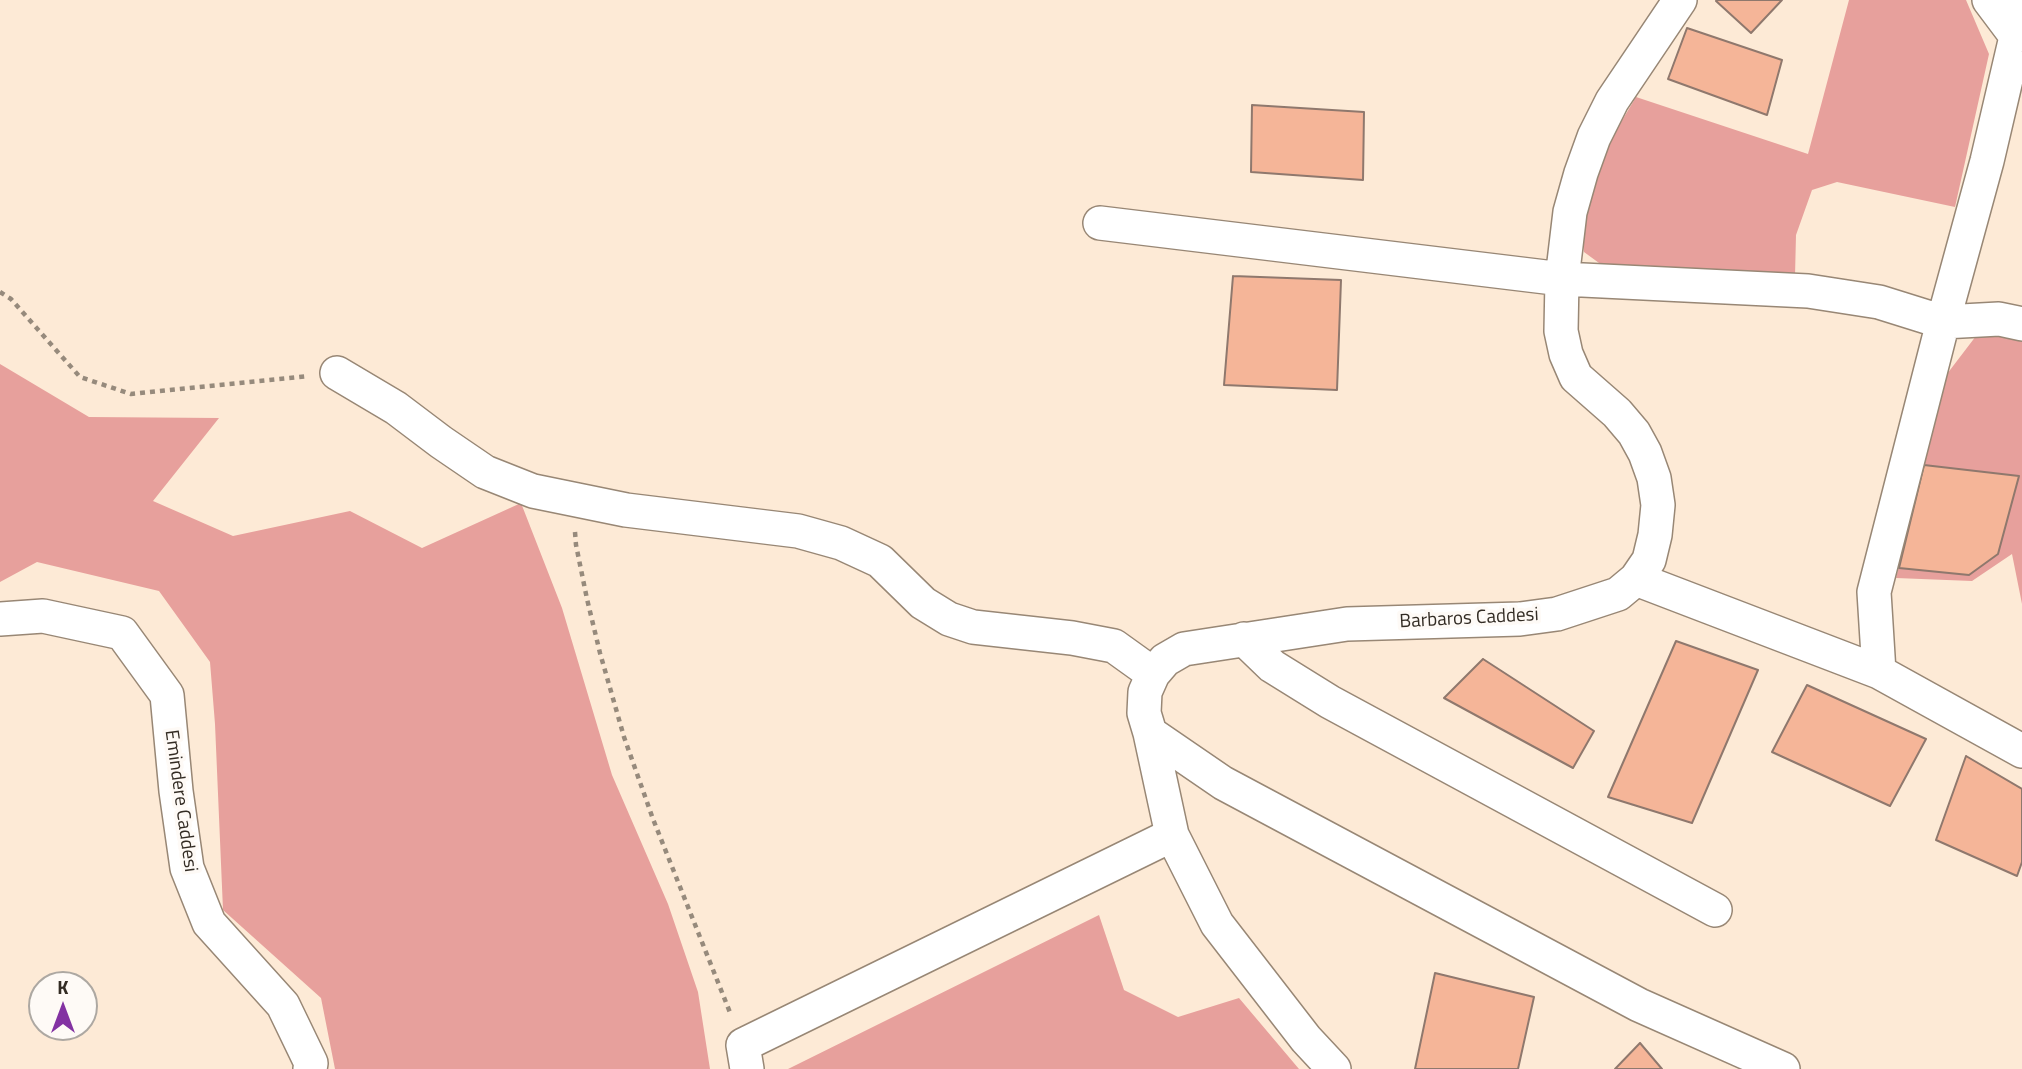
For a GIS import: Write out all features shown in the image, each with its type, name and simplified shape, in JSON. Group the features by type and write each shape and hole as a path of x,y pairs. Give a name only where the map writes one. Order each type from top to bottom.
{"street":[{"path":"1679,0 1612,101 1594,138 1570,212 1562,279 1562,331 1566,355 1576,377 1617,412 1634,433 1646,453 1654,478 1658,505 1655,535 1649,560 1636,579 1880,672 2022,751"},
{"path":"1880,672 1874,592 1987,161 2019,23 1989,0"},
{"path":"1100,223 1562,279 1808,291 1880,302 1943,322 1999,319 2022,324"},
{"path":"337,373 396,408 485,472 533,491 626,510 798,531 841,542 880,561 923,603 949,619 974,627 1072,638 1114,646 1153,674 1145,692 1144,713 1172,835 1217,924 1306,1039 1334,1069"},
{"name":"Barbaros Caddesi","path":"1153,674 1165,660 1184,649 1244,639 1347,624 1521,619 1557,614 1618,594 1636,579"},
{"name":"Emindere Caddesi","path":"0,619 43,616 122,633 167,695 187,868 209,923 283,1004 311,1063 310,1069"},
{"path":"1244,639 1272,666 1330,702 1715,910"},
{"path":"1150,733 1223,783 1370,862 1639,1004 1783,1069"},
{"path":"745,1057 1172,835"}],"path":[{"path":"0,292 12,299 80,377 131,394 337,373"},
{"path":"573,499 576,545 587,600 624,737 745,1057"}],"shaded area":[{"path":"1849,0 1966,0 1989,54 1955,207 1837,182 1812,190 1796,235 1795,276 1610,271 1584,252 1581,226 1602,154 1636,97 1808,154"},
{"path":"2022,332 2022,604 2012,554 1972,581 1896,578 1947,374 1976,336"},
{"path":"0,364 89,417 219,418 153,501 233,536 350,511 422,548 521,503 562,608 612,775 668,904 698,992 710,1069 335,1069 321,998 223,910 210,662 159,591 37,562 0,582"},
{"path":"1099,915 1124,990 1178,1017 1239,998 1299,1069 788,1069"}],"building":[{"path":"1782,0 1751,33 1716,1"},
{"path":"1687,28 1782,60 1767,115 1668,79"},
{"path":"1252,105 1364,112 1363,180 1251,172"},
{"path":"1233,276 1341,280 1337,390 1224,385"},
{"path":"1924,465 2019,476 1998,554 1969,575 1899,568"},
{"path":"1676,641 1758,670 1692,823 1608,797"},
{"path":"1483,659 1594,731 1573,768 1444,698"},
{"path":"1807,685 1926,739 1890,806 1772,752"},
{"path":"1966,756 2022,789 2022,862 2017,876 1936,840"},
{"path":"1435,973 1534,997 1518,1069 1415,1069"},
{"path":"1640,1043 1662,1069 1615,1069"}]}
